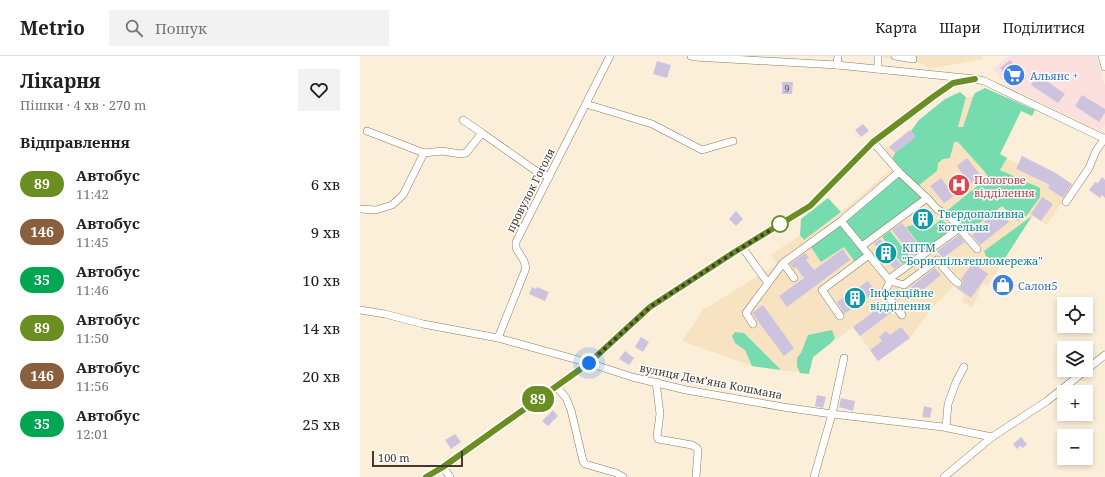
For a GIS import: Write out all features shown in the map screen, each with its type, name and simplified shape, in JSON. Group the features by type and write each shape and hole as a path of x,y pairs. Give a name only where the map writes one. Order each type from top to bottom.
{"street":[{"name":"провулок Гоголя","path":"498,338 526,268 524,261 516,248 516,242 610,56"},
{"path":"691,56 837,65 984,81 1105,138 1096,151 1089,168 1066,202"},
{"path":"837,65 838,56"},
{"path":"878,56 878,69"},
{"path":"895,56 914,58 912,73"},
{"path":"1102,56 1105,66"},
{"path":"426,477 443,467 589,363 650,307 742,247 810,206 873,142 953,83 975,79"},
{"path":"586,104 652,124 702,150 733,141"},
{"path":"463,120 536,171 549,178"},
{"path":"366,131 424,154 442,151 461,154 466,153 482,133"},
{"path":"873,142 899,172 937,209 948,215 977,249"},
{"path":"360,209 376,210 392,205 403,195 424,154"},
{"path":"753,324 746,313 783,263 841,221 899,172"},
{"path":"862,246 927,198"},
{"path":"841,221 890,280 904,285 937,260"},
{"path":"902,315 885,292 890,280 960,228"},
{"path":"742,247 768,284"},
{"path":"929,250 953,279 958,282"},
{"path":"840,316 822,290 869,255"},
{"path":"783,263 794,278"},
{"name":"вулиця Демʼяна Кошмана","path":"360,310 498,338 589,363 632,377 686,390 832,414 946,427 992,437"},
{"path":"1093,364 1105,355"},
{"path":"814,477 832,414 844,358"},
{"path":"946,427 948,404 956,382 964,367"},
{"path":"944,477 992,437 1047,401 1077,377"},
{"path":"656,382 660,414 657,436 658,439 692,444 697,448 696,477"},
{"path":"556,386 566,398 571,410 585,464 616,473 623,477"},
{"path":"443,467 450,477"}],"shaded area":[{"path":"880,56 982,56 983,59 929,69 923,64"},
{"path":"1009,56 1097,56 1105,86 1105,125 1100,131 1008,87 993,69"},
{"path":"966,97 992,97 1021,111 1000,154 1018,164 1016,169 1047,184 1054,172 1073,185 1047,225 1032,216 988,285 982,285 973,307 961,302 964,296 954,286 932,308 910,338 878,361 853,327 813,357 809,374 752,366 682,341 703,310 777,264 771,255 800,235 803,239 837,216 891,169 878,154 888,146 890,147 910,130 916,136"}],"green space":[{"path":"985,88 1035,110 1032,116 1021,111 1000,154 1007,158 1000,170 1040,188 1040,197 1027,215 1018,221 1002,206 969,231 948,210 988,177 958,142 954,142 950,158 943,159 938,163 937,171 918,186 892,159 895,153 915,137 911,131 919,120 945,99 960,92 966,97 958,127 963,127 975,93"},
{"path":"899,175 921,197 920,200 863,243 845,221"},
{"path":"828,198 841,212 804,240 800,235 801,219"},
{"path":"1032,216 1000,266 986,256 984,251"},
{"path":"941,219 947,224 946,234 923,249 906,227 916,224 924,228 931,228"},
{"path":"841,225 865,255 855,262 844,247 821,262 811,247"},
{"path":"890,231 911,258 902,264 882,237"},
{"path":"832,330 835,338 813,357 809,374 800,373 797,366 797,358 801,353 808,335"},
{"path":"735,332 744,333 781,370 752,366 745,350 735,343 732,336"}],"building":[{"path":"1010,60 1026,78 1017,86 1000,68"},
{"path":"657,61 671,65 667,78 653,74"},
{"path":"1038,75 1065,94 1058,103 1031,85"},
{"path":"782,82 793,82 792,94 782,94"},
{"path":"1082,95 1105,109 1105,113 1099,122 1075,106"},
{"path":"863,124 869,131 861,137 855,130"},
{"path":"910,130 916,137 895,153 889,147"},
{"path":"1022,156 1054,172 1072,184 1063,198 1048,188 1050,185 1016,169"},
{"path":"967,158 981,176 944,203 930,186 941,178 947,186 963,174 957,166"},
{"path":"1102,177 1105,180 1105,198 1102,195 1100,198 1089,190 1095,182 1098,183"},
{"path":"1042,197 1053,204 1041,221 1031,214"},
{"path":"736,211 743,219 736,226 729,219"},
{"name":"Твердопаливна котельня","path":"924,211 931,221 923,227 916,217"},
{"path":"1002,212 1009,222 980,245 972,235 986,225 984,222 991,217 993,219"},
{"path":"902,223 922,249 912,256 892,230"},
{"path":"959,235 965,242 943,258 937,251"},
{"name":"КПТМ \"Бориспільтепломережа\"","path":"880,239 901,265 894,269 874,244"},
{"path":"843,249 850,260 787,307 779,296 804,278 796,267 794,269 790,264 805,253 809,258 806,260 814,270"},
{"path":"973,263 988,274 971,298 956,287 959,288 962,286 963,282 961,279"},
{"path":"935,268 941,275 914,297 908,289"},
{"name":"Інфекційне відділення","path":"868,281 876,292 844,314 837,302"},
{"path":"532,287 536,289 537,287 549,292 545,301 529,294"},
{"path":"884,304 891,313 860,336 853,327"},
{"path":"763,305 794,348 784,356 752,313"},
{"path":"901,327 910,338 878,361 870,350 882,341 879,337 886,331 890,335"},
{"path":"641,337 649,342 643,352 635,347"},
{"path":"625,351 634,358 629,365 619,359"},
{"path":"817,395 826,397 823,408 815,406"},
{"path":"841,398 855,401 853,411 839,407"},
{"path":"924,406 932,408 930,418 922,417"},
{"path":"553,410 558,416 548,426 542,421"},
{"path":"455,434 461,442 451,449 445,440"},
{"path":"1021,437 1027,444 1023,448 1020,446 1017,449 1013,444"}],"bus line":[{"name":"89","path":"426,477 443,467 589,363 650,307 733,253 810,206 873,142 933,97 953,83 975,79"}],"place":[{"name":"Альянс +","path":"1014,75"},
{"name":"Пологове відділення","path":"959,185"},
{"name":"Твердопаливна котельня","path":"923,219"},
{"name":"КПТМ \"Бориспільтепломережа\"","path":"886,253"},
{"name":"Салон5","path":"1003,285"},
{"name":"Інфекційне відділення","path":"855,298"}],"route":[{"path":"589,363 650,307 782,223 780,224"}]}
